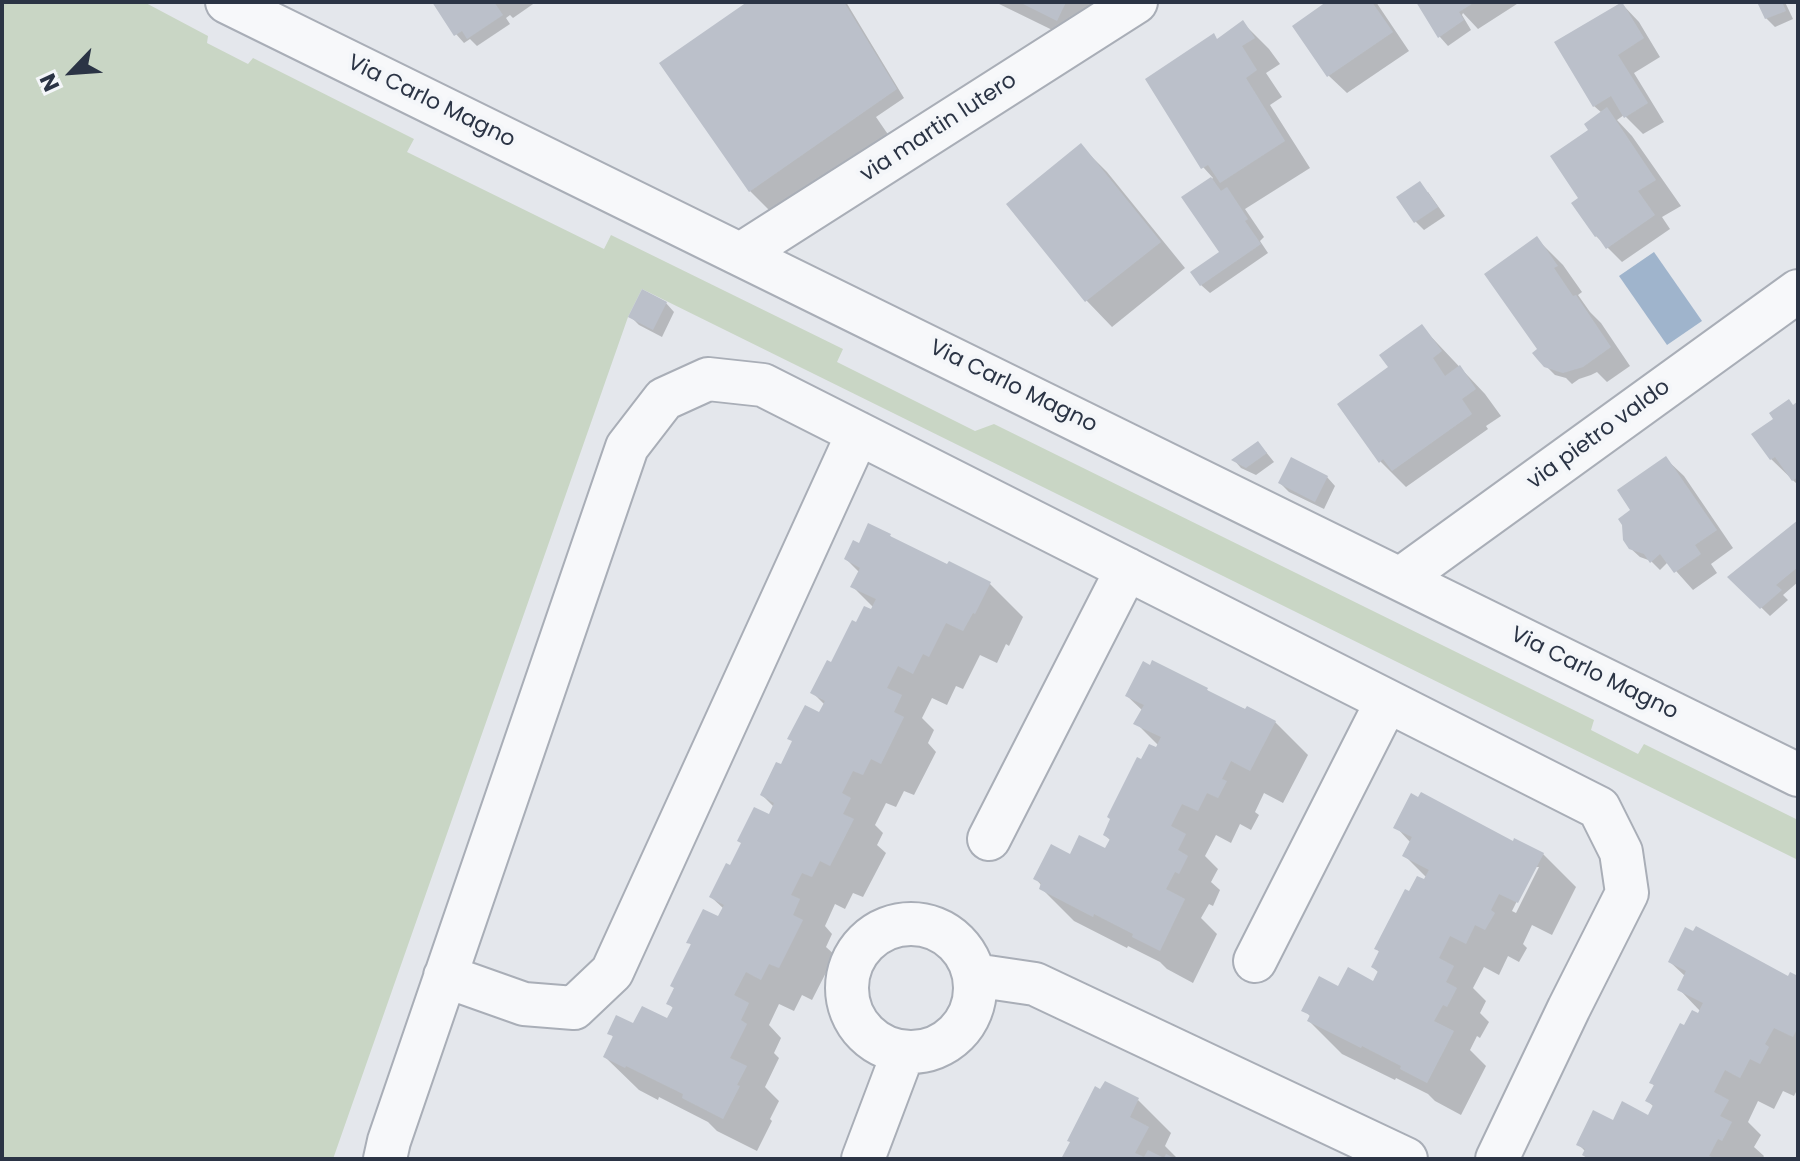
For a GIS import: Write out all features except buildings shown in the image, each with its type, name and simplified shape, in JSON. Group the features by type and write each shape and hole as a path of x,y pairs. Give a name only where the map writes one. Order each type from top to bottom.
{"street":[{"name":"Via Carlo Magno","path":"227,2 1798,775"},
{"name":"via martin lutero","path":"741,254 1136,2"},
{"name":"via pietro valdo","path":"1400,579 1798,291"},
{"path":"385,1159 627,447 664,399 708,379 763,385 1599,808 1621,852 1627,893 1497,1159"},
{"path":"445,976 524,1004 574,1008 612,972 858,433"},
{"path":"989,839 1127,569"},
{"path":"1255,961 1387,701"},
{"path":"912,923 933,927 952,938 966,954 974,975 975,995 970,1015 959,1032 943,1045 903,1053 882,1046 864,1033 852,1015 846,994 848,972 856,952 871,936 890,926 912,923"},
{"path":"974,975 1035,984 1406,1159"},
{"path":"863,1159 903,1053"}],"green space":[{"path":"2,2 144,2 208,36 207,43 248,64 253,58 414,139 407,152 604,249 611,235 843,349 837,362 975,431 994,424 1594,720 1591,730 1638,754 1644,744 1798,820 1798,860 642,289 628,317 333,1159 2,1159"}],"water":[{"path":"1654,252 1702,321 1667,345 1619,276"}]}
